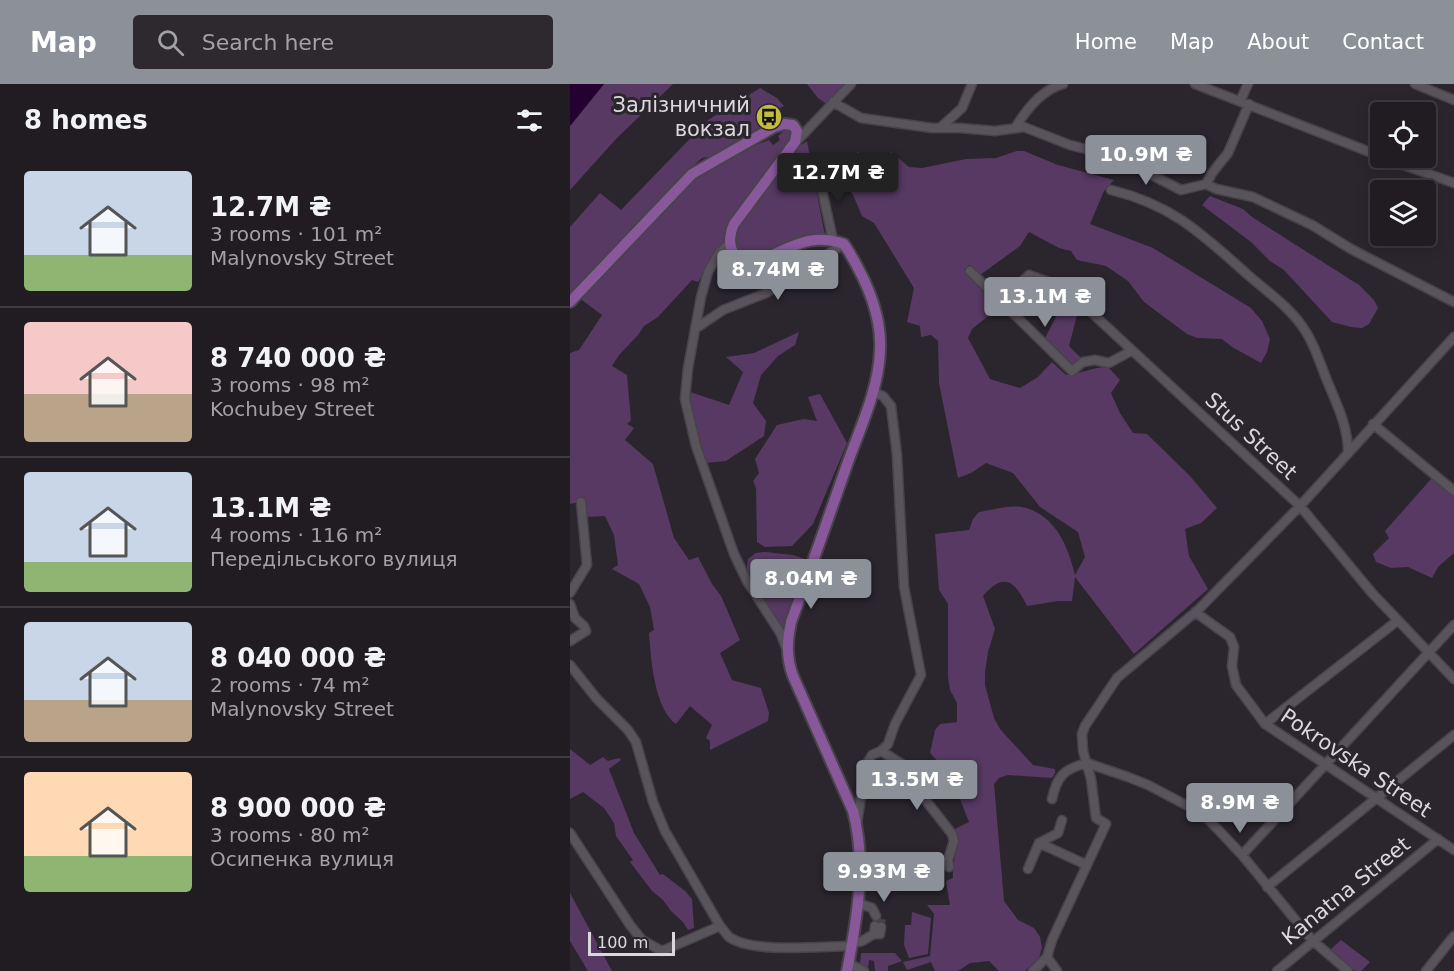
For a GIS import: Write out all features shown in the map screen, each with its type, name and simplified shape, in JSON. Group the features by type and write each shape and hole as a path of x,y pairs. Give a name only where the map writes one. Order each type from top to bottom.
{"main road":[{"path":"570,302 692,174 774,127 784,124 793,125 797,131 797,137 734,224 730,232 730,249 737,258 751,263 797,244 816,239 833,240 844,244 865,282 877,313 880,350 873,392 791,622 787,650 788,663 793,676 857,824 860,859 858,903 848,967"}],"street":[{"path":"790,149 851,84"},
{"path":"940,128 962,108 972,84"},
{"path":"1053,84 1061,84"},
{"path":"1015,128 1023,114 1038,99 1061,84"},
{"path":"1195,84 1370,152"},
{"path":"1206,184 1228,153 1245,102 1248,84"},
{"path":"1415,84 1454,100"},
{"path":"833,102 861,118 932,128 995,131 1024,127 1070,145 1117,157 1181,190 1206,184 1216,189 1253,197 1312,225 1351,249 1454,302"},
{"path":"1412,168 1454,183"},
{"path":"818,172 833,240"},
{"path":"1111,190 1154,204 1180,217 1285,306 1306,332 1318,357 1340,410 1348,440 1348,452"},
{"path":"729,244 719,253 708,272 694,329 685,399 696,446 734,554 747,580 781,634 787,650"},
{"path":"694,329 723,310 766,293 844,244"},
{"path":"970,271 1072,371 1083,362 1095,360 1109,363 1131,351"},
{"name":"Stus Street","path":"1000,302 1029,274 1065,288 1300,506 1372,593 1454,679"},
{"path":"1033,971 1047,957 1052,940 1106,824 1096,819 1093,790 1083,751 1082,734 1085,726 1117,678 1196,612 1300,506 1454,338"},
{"path":"857,824 866,765 872,755 881,751 888,744 895,724 921,675 904,587 897,455 891,406 883,396 873,392"},
{"path":"1373,424 1454,491"},
{"path":"570,593 587,565 581,502"},
{"path":"570,604 575,618 586,631 570,641"},
{"name":"Pokrovska Street","path":"1196,612 1230,637 1234,646 1232,666 1236,685 1265,724 1454,850"},
{"path":"1265,724 1397,621"},
{"path":"1242,855 1454,625"},
{"path":"570,665 590,692 636,741 652,802 665,831 720,926 729,937 746,945 755,946 852,944 862,941 876,929"},
{"path":"1267,887 1454,735"},
{"path":"881,751 905,766 927,802 952,834 954,842 948,860 949,867"},
{"path":"1052,799 1056,783 1068,768 1087,763 1128,777 1190,807 1209,820 1242,855 1312,940 1348,971"},
{"path":"1028,869 1039,843 1058,833 1062,820"},
{"path":"570,833 642,940 662,951 720,926"},
{"name":"Kanatna Street","path":"1277,971 1438,838"},
{"path":"1039,843 1087,865"},
{"path":"858,903 876,914"},
{"path":"1426,971 1454,936"},
{"path":"1047,957 1057,971"},
{"path":"848,967 864,971"}],"shaded area":[{"path":"570,84 604,84 570,126"},
{"path":"604,84 673,84 616,139 570,190 570,126"},
{"path":"807,84 848,84 829,103 825,103"},
{"path":"760,88 777,98 784,106 768,114 766,121 759,128 712,156 702,158 570,293 570,227 600,193 621,210 708,120"},
{"path":"786,129 792,130 794,137 730,224 723,244 698,282 692,280 658,317 644,326 612,366 627,375 631,420 627,424 634,428 625,440 653,464 674,538 689,560 698,557 721,596 740,640 720,653 732,680 761,688 769,713 768,721 710,750 710,741 706,738 712,725 690,706 676,724 663,707 653,669 649,633 654,630 650,607 639,584 612,569 618,565 614,535 605,516 585,517 583,501 570,504 570,353 579,350 602,315 578,297 694,178 756,145 769,140 773,145 780,140 778,136"},
{"path":"807,141 825,236 763,257 746,259 733,245 737,228 797,148"},
{"path":"1024,151 1058,165 1114,180 1104,191 1090,224 1153,248 1251,308 1262,321 1270,339 1261,363 1222,339 1197,338 1187,334 1144,302 1128,281 1106,266 1077,260 1071,251 1059,248 1029,232 1020,246 980,275 969,265 964,270 998,308 972,329 968,338 990,379 1020,388 1038,377 1052,362 1066,375 1108,367 1120,380 1111,393 1133,433 1147,434 1190,476 1217,508 1201,523 1185,529 1189,556 1208,589 1134,654 1075,577 1072,601 1027,606 1014,586 1003,582 991,588 983,596 995,629 985,672 985,685 994,718 1000,729 1033,765 1055,769 1052,778 1008,775 999,778 994,784 1004,901 1018,920 1034,928 1040,937 1042,948 1039,958 1025,971 999,971 989,961 970,963 958,971 935,971 931,962 907,970 903,962 930,956 934,914 927,905 950,905 946,881 953,878 956,843 953,830 969,822 951,776 930,753 935,730 940,724 957,722 957,703 950,690 948,677 948,604 939,590 935,534 969,530 973,519 979,512 1022,507 1043,516 1051,524 1064,543 1075,575 1085,557 1078,532 1040,507 1013,473 986,463 958,478 939,383 938,341 931,335 921,337 920,326 907,322 914,288 874,223 862,216 853,195 836,171 858,152 875,167 891,152 909,167 922,168 966,159 996,158"},
{"path":"1210,196 1243,209 1359,285 1374,300 1378,308 1369,324 1362,328 1332,322 1284,270 1202,205"},
{"path":"1067,295 1079,308 1069,346 1081,358 1071,366 1044,340"},
{"path":"799,332 795,345 778,356 761,375 753,403 766,421 764,436 726,461 706,463 690,403 690,392 729,405 743,372 726,357 754,353"},
{"path":"820,394 847,443 813,524 792,546 765,547 757,542 756,488 753,481 759,473 755,459 777,425 804,419 817,421 808,397"},
{"path":"1432,478 1454,497 1454,553 1438,567 1432,578 1408,567 1391,568 1376,562 1373,554 1389,538 1385,531"},
{"path":"756,553 793,555 808,560 787,616 783,636 746,573 748,559"},
{"path":"570,749 590,765 603,757 608,761 619,758 621,760 609,769 634,833 660,875 663,874 692,899 694,928 688,930 663,900 652,891 630,862 633,860 616,836 614,823 604,808 583,792 570,799"},
{"path":"570,893 612,971 588,971 570,941"},
{"path":"912,912 931,918 928,954 909,958 904,945 905,925 911,925"},
{"path":"1341,940 1370,962 1361,971 1355,971 1330,950"},
{"path":"861,953 895,953 902,961 888,966 888,971 875,971 874,961 869,960 868,969 860,964"}],"tunnel":[{"path":"881,927 882,917"}],"place":[{"name":"Залізничний вокзал","path":"769,117"}]}
